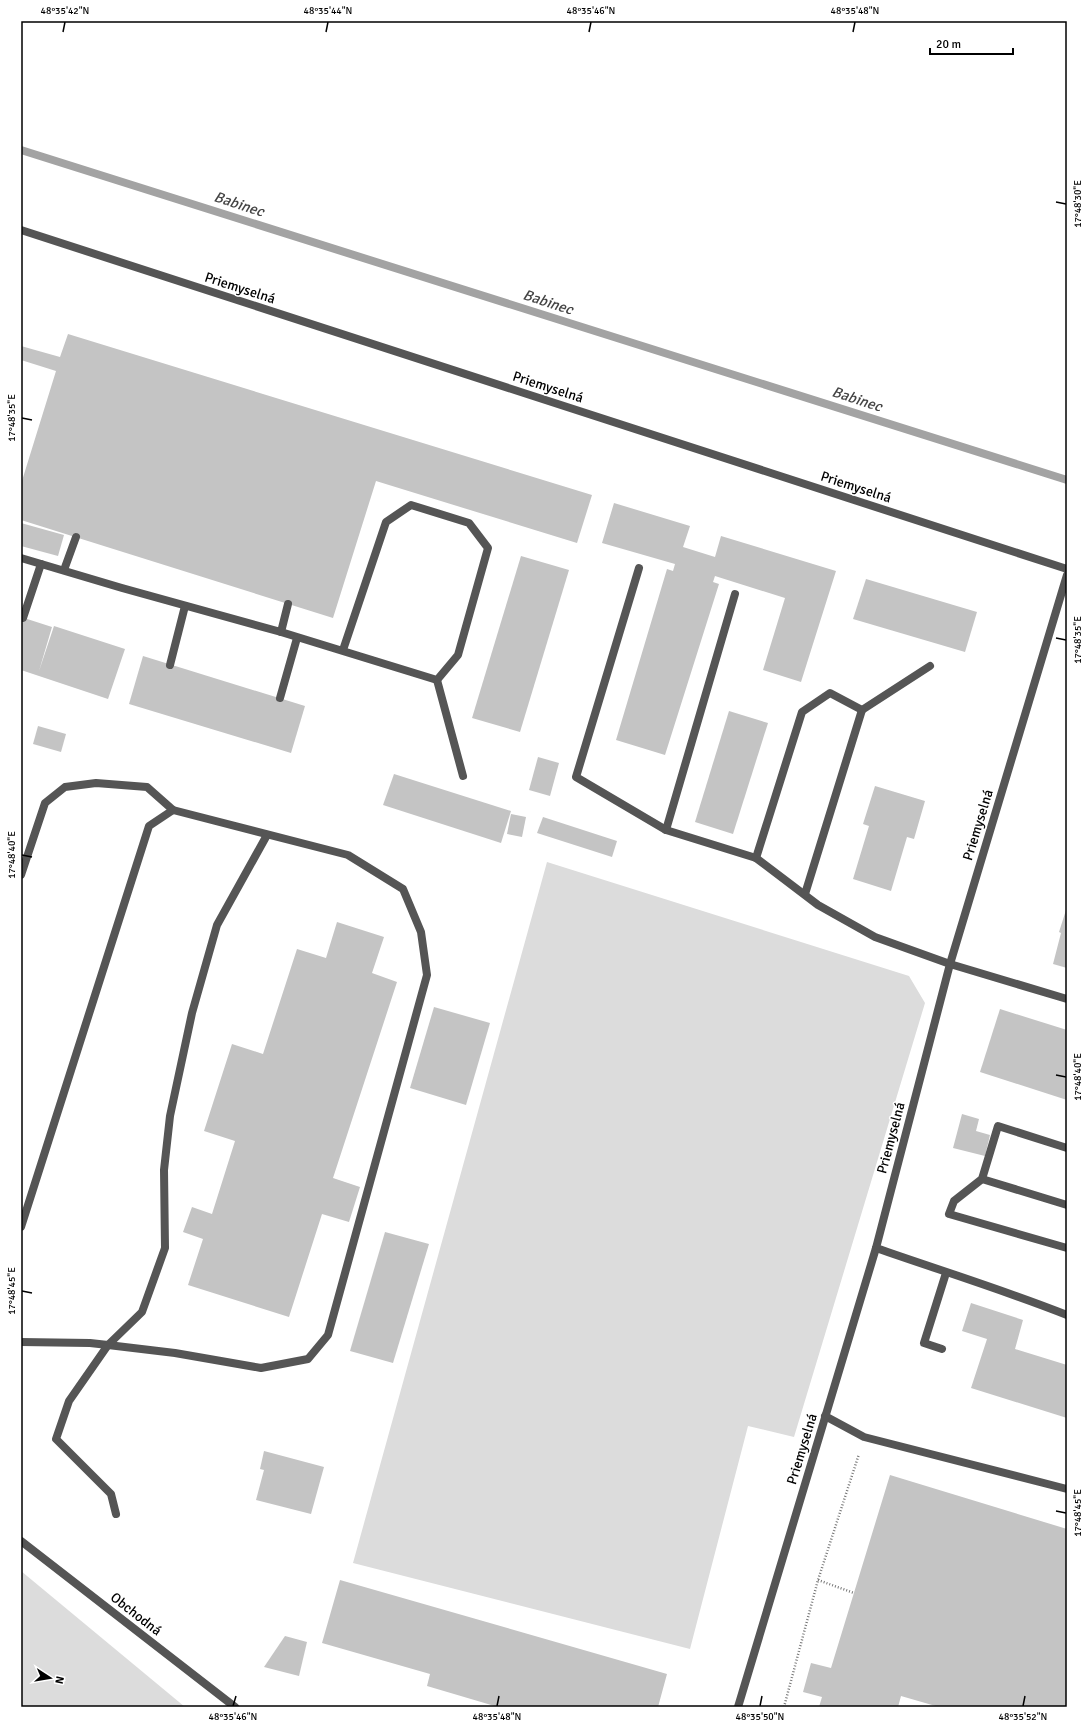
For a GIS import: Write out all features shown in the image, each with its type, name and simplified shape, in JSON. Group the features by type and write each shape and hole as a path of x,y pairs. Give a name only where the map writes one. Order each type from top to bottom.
{"street":[{"name":"Priemyselná","path":"21,230 1067,569"},
{"path":"343,650 386,522 411,505 469,523 488,548 458,655 437,680"},
{"path":"64,570 76,537"},
{"path":"21,558 343,650 437,680"},
{"path":"23,618 41,564"},
{"path":"639,568 576,777 666,830 756,858 818,905 875,937 950,964 1067,999"},
{"name":"Priemyselná","path":"738,1707 876,1248 950,964 1067,575"},
{"path":"666,830 735,594"},
{"path":"281,632 288,604"},
{"path":"170,665 185,606"},
{"path":"280,698 297,638"},
{"path":"805,894 862,710 930,666"},
{"path":"437,680 463,776"},
{"path":"756,858 802,712 830,693 862,710"},
{"path":"21,876 45,803 65,787 96,783 147,787 173,810 348,855 403,889 421,932 427,975 328,1335 308,1359 261,1368 175,1353 108,1345 21,1342"},
{"path":"21,1227 149,826 173,810"},
{"path":"116,1514 111,1494 56,1439 69,1401 108,1345 142,1312 165,1248 164,1170 170,1116 192,1013 217,925 266,835"},
{"path":"1067,1148 998,1126 982,1179 954,1201 949,1214 1067,1248"},
{"path":"982,1179 1067,1205"},
{"path":"876,1248 1067,1314"},
{"path":"942,1349 924,1343 946,1273"},
{"path":"825,1416 864,1437 1067,1489"},
{"name":"Obchodná","path":"21,1541 235,1707"}],"path":[{"path":"784,1707 818,1580 864,1437"},
{"path":"818,1580 854,1593"}],"shaded area":[{"path":"547,862 909,976 925,1003 794,1437 748,1426 690,1649 353,1563"},
{"path":"21,1571 185,1707 21,1707"}],"building":[{"path":"68,334 592,495 577,543 376,481 333,618 21,520 21,484 56,371 21,360 21,346 60,357"},
{"path":"614,503 690,526 683,547 715,557 721,536 836,571 801,682 763,670 785,598 715,576 713,582 719,584 665,755 616,740 667,569 673,571 675,564 602,543"},
{"path":"21,523 64,535 58,556 21,546"},
{"path":"521,556 569,570 520,732 472,718"},
{"path":"866,579 977,612 965,652 853,619"},
{"path":"21,617 52,627 39,671 54,626 125,649 108,699 21,670"},
{"path":"143,656 305,706 291,753 129,704"},
{"path":"729,711 768,723 733,834 695,822"},
{"path":"38,726 66,734 61,752 33,744"},
{"path":"538,757 559,763 550,796 529,790"},
{"path":"394,774 511,811 501,843 383,805"},
{"path":"875,786 925,801 914,839 907,837 891,891 853,879 869,826 863,824"},
{"path":"511,814 526,817 522,837 507,834"},
{"path":"543,817 617,841 612,857 537,833"},
{"path":"1067,907 1067,968 1053,964 1061,933 1059,932"},
{"path":"337,922 384,937 372,973 397,982 333,1178 360,1187 349,1222 322,1214 289,1317 188,1285 203,1239 183,1232 192,1207 212,1214 235,1141 204,1131 232,1044 263,1054 297,949 326,958"},
{"path":"434,1007 490,1023 466,1105 410,1088"},
{"path":"1000,1009 1067,1030 1067,1100 980,1072"},
{"path":"962,1114 979,1119 976,1131 990,1135 985,1156 953,1148"},
{"path":"385,1232 429,1244 393,1363 350,1351"},
{"path":"971,1303 1023,1320 1015,1349 1067,1365 1067,1418 971,1388 987,1339 962,1331"},
{"path":"264,1451 324,1467 311,1514 256,1500 264,1470 260,1469"},
{"path":"890,1475 1067,1529 1067,1707 939,1707 901,1696 898,1707 819,1707 822,1697 803,1692 811,1663 831,1668"},
{"path":"340,1580 667,1674 658,1707 498,1707 427,1686 430,1674 322,1643"},
{"path":"285,1636 307,1642 299,1676 264,1667"}],"waterway":[{"name":"Babinec","path":"21,150 1067,480"}]}
